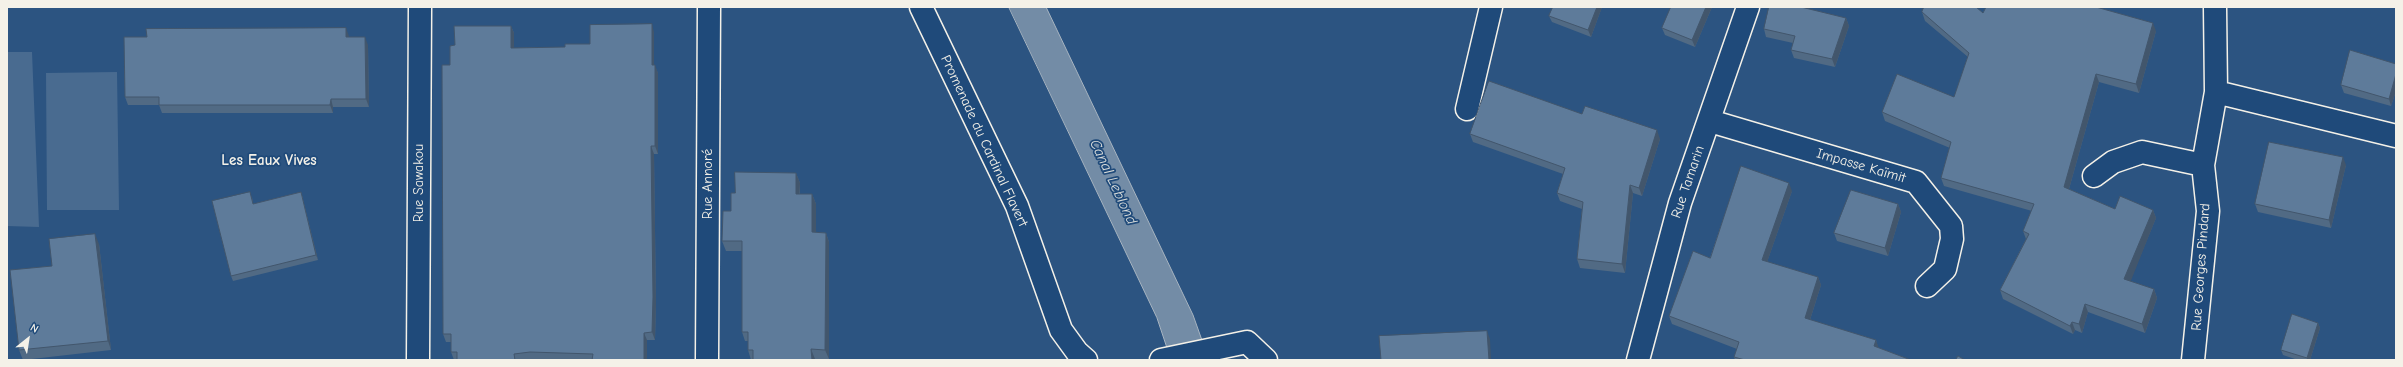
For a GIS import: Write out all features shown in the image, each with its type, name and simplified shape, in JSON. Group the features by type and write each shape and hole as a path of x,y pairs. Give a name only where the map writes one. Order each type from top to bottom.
{"street":[{"name":"Rue Sawakou","path":"418,360 420,7"},
{"name":"Rue Annoré","path":"707,360 709,7"},
{"name":"Promenade du Cardinal Flavert","path":"921,7 1017,206 1061,330 1077,352 1086,360"},
{"path":"1468,108 1491,7"},
{"name":"Rue Tamarin","path":"1638,360 1680,203 1710,121 1748,7"},
{"name":"Rue Georges Pindard","path":"2193,360 2208,211 2203,165 2216,92 2215,7"},
{"path":"2216,92 2396,136"},
{"name":"Impasse Kaïmit","path":"1710,121 1916,182 1951,226 1952,239 1944,269 1927,286"},
{"path":"2094,176 2113,162 2142,152 2203,165"},
{"path":"1161,360 1247,342 1266,360"}],"shaded area":[{"path":"7,52 32,52 39,227 7,226"},
{"path":"117,72 119,210 47,210 46,73"}],"water":[{"name":"Canal Leblond","path":"1009,7 1046,7 1193,315 1209,360 1171,360 1157,318"}],"building":[{"path":"1553,7 1597,7 1588,30 1549,16"},
{"path":"1671,7 1706,7 1692,40 1662,28"},
{"path":"1769,7 1801,7 1846,18 1832,59 1791,50 1795,36 1764,29"},
{"path":"1924,7 1976,7 1983,13 1986,7 2096,7 2153,23 2136,84 2096,74 2064,187 2115,209 2120,196 2153,210 2124,279 2154,289 2142,324 2085,304 2079,324 2072,322 2070,326 2000,290 2029,234 2023,231 2034,204 1941,178 1951,142 1882,112 1897,74 1954,97 1969,53 1922,12"},
{"path":"652,24 652,65 655,65 655,146 651,146 653,297 652,332 644,333 644,360 592,360 593,354 530,352 514,354 515,360 457,360 457,352 451,352 451,334 443,334 442,65 450,65 450,46 455,45 454,26 511,26 511,48 565,47 565,44 590,44 590,25"},
{"path":"346,28 346,37 365,37 366,99 331,99 330,105 159,105 159,97 125,97 124,37 147,37 146,29"},
{"path":"2350,50 2396,64 2396,74 2389,99 2341,85"},
{"path":"1489,81 1582,114 1585,106 1657,130 1639,188 1630,185 1622,264 1577,259 1583,202 1557,193 1565,168 1470,134"},
{"path":"2269,142 2343,157 2329,220 2255,204"},
{"path":"1741,166 1789,183 1762,260 1818,277 1805,318 1876,340 1874,346 1911,360 1745,360 1734,357 1739,342 1669,316 1693,251 1710,258"},
{"path":"735,172 796,173 796,194 812,194 812,232 826,233 825,350 811,349 812,360 753,360 753,350 748,350 748,332 742,332 742,241 722,241 723,211 731,211 731,193 735,193"},
{"path":"1851,190 1898,204 1885,248 1834,233"},
{"path":"250,192 253,204 301,192 316,255 231,276 212,201"},
{"path":"95,234 108,341 19,350 10,270 52,266 49,239"},
{"path":"2292,314 2318,323 2307,358 2281,350"},
{"path":"1487,331 1489,360 1381,360 1379,336"},
{"path":"1958,356 1965,360 1956,360"}],"district":[{"name":"Les Eaux Vives","path":"269,161"}]}
